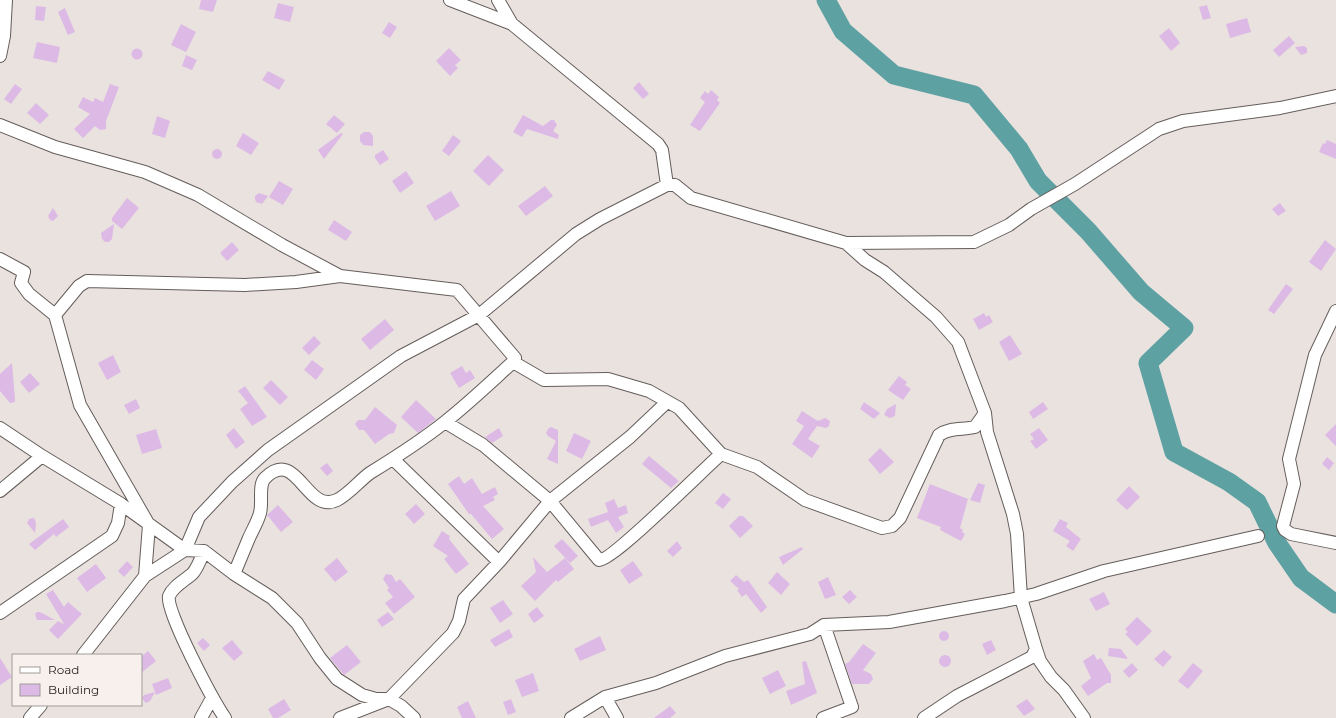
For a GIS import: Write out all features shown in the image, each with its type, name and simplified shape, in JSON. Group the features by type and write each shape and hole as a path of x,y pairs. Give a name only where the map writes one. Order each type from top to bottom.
{"street":[{"path":"0,56 4,36 6,0"},
{"path":"450,0 512,24 658,144 662,150 667,185"},
{"path":"498,0 512,24"},
{"path":"84,654 146,576 185,550 199,517 232,482 268,450 401,356 479,315 576,234 600,219 667,185 675,185 691,198 716,207 742,212 846,243 974,242 1009,225 1031,209 1075,184 1159,130 1177,123 1229,114 1280,108 1336,96"},
{"path":"0,126 55,147 145,172 198,195 282,245 340,276"},
{"path":"846,243 865,260 884,272 936,317 958,342 985,413 987,432 1008,496 1017,534 1021,598 1036,650 1040,661 1051,677 1064,690 1084,718"},
{"path":"0,259 24,272 21,283 29,294 55,315 80,405 150,525 146,576"},
{"path":"55,315 79,286 87,281 245,285 296,282 340,276 457,290 515,358 513,362 445,422 394,460 369,474 337,500 326,502 317,499 290,470 283,469 264,478 260,488 262,496 260,513 234,574"},
{"path":"1336,311 1331,332 1314,355 1289,459 1294,484 1283,526 1285,530 1291,534 1336,543"},
{"path":"513,362 544,380 608,379 648,391 680,408 721,454 757,467 805,500 882,528 892,526 900,518 939,435 952,429 965,430 975,427 985,413"},
{"path":"340,718 389,699 454,633 459,621 464,599 550,501 630,437 667,402"},
{"path":"445,422 483,445 550,501 596,557 602,560 649,521 721,454"},
{"path":"0,428 42,456 121,504 185,550 204,551 234,574 272,598 289,613 320,658 337,678 362,695 376,699 389,699 401,706 414,718"},
{"path":"0,491 42,456"},
{"path":"394,460 498,562"},
{"path":"0,612 112,536 118,523 121,504"},
{"path":"571,718 605,697 656,683 725,656 810,634 824,625 889,622 1021,598 1104,571 1258,536"},
{"path":"204,551 195,571 173,590 169,600 172,613 212,698 225,718"},
{"path":"823,718 852,707 824,625"},
{"path":"924,718 957,696 1032,657 1036,650"},
{"path":"605,697 617,718"},
{"path":"200,718 212,698"},
{"path":"30,718 40,706"}],"building":[{"path":"201,0 217,0 213,12 199,9"},
{"path":"278,3 294,7 290,22 274,18"},
{"path":"1207,5 1211,18 1203,20 1199,7"},
{"path":"36,6 46,7 44,21 35,20"},
{"path":"65,8 75,32 68,35 58,12"},
{"path":"1247,18 1251,32 1230,38 1226,24"},
{"path":"389,22 397,27 390,38 382,33"},
{"path":"181,24 196,32 186,52 171,45"},
{"path":"1169,28 1180,43 1171,51 1159,36"},
{"path":"1289,36 1295,43 1279,57 1273,50"},
{"path":"37,42 60,47 57,63 33,58"},
{"path":"1304,46 1307,48 1307,53 1301,55 1295,47"},
{"path":"449,48 461,60 455,65 458,68 450,76 436,61"},
{"path":"135,49 139,49 141,50 141,58 135,59 132,56 132,52"},
{"path":"186,55 197,60 192,70 182,66"},
{"path":"268,71 285,80 279,90 262,80"},
{"path":"639,82 649,94 643,99 633,88"},
{"path":"15,84 22,89 11,104 4,99"},
{"path":"110,84 119,87 106,121 106,129 100,130 95,126 83,138 74,129 90,114 78,107 83,97 93,102 95,98 103,102"},
{"path":"711,90 719,97 717,100 720,103 700,131 690,125 705,102 700,98 705,91 708,94"},
{"path":"36,103 49,115 40,124 27,113"},
{"path":"334,115 345,124 337,133 326,124"},
{"path":"523,115 543,126 551,120 554,120 557,125 553,131 559,135 558,139 527,129 522,137 513,132"},
{"path":"157,116 170,121 165,138 152,134"},
{"path":"364,132 370,132 373,136 373,146 363,145 360,141 360,135"},
{"path":"243,133 259,143 251,155 236,146"},
{"path":"341,133 343,134 324,159 318,150"},
{"path":"453,135 461,141 449,156 442,151"},
{"path":"1327,140 1336,144 1336,159 1319,152 1323,143 1325,144"},
{"path":"215,149 219,149 221,150 221,158 215,159 212,156 212,152"},
{"path":"383,150 389,159 380,165 375,158 375,155"},
{"path":"488,155 504,170 489,186 473,171"},
{"path":"406,171 414,183 400,193 392,181"},
{"path":"279,181 293,189 283,205 269,197"},
{"path":"545,186 553,196 526,216 518,206"},
{"path":"451,191 460,206 435,221 426,206"},
{"path":"259,193 268,196 262,204 256,202 255,199 255,196"},
{"path":"127,198 139,208 122,229 112,221 112,218"},
{"path":"1280,203 1286,211 1278,216 1272,209"},
{"path":"53,208 58,216 53,221 50,220 48,216"},
{"path":"334,220 352,232 346,241 328,230"},
{"path":"114,224 112,239 109,242 105,242 102,239 101,233"},
{"path":"1325,240 1336,249 1321,271 1309,262"},
{"path":"232,242 239,250 227,261 220,253"},
{"path":"1286,284 1293,289 1274,314 1268,310"},
{"path":"984,313 986,317 989,315 993,322 979,330 973,319"},
{"path":"385,319 394,330 370,350 361,339"},
{"path":"1010,335 1022,354 1009,361 999,342"},
{"path":"314,336 321,343 309,355 302,348"},
{"path":"113,355 121,372 107,380 98,363"},
{"path":"312,360 324,369 316,380 304,370"},
{"path":"12,363 15,402 10,403 0,391 0,374"},
{"path":"462,366 466,373 470,370 475,378 459,388 450,373"},
{"path":"30,373 40,384 29,393 20,382"},
{"path":"899,376 907,382 905,385 911,389 903,400 888,390"},
{"path":"271,380 288,397 280,405 263,388"},
{"path":"245,386 267,417 252,426 240,409 248,403 238,391"},
{"path":"136,399 140,408 129,414 124,405"},
{"path":"416,400 436,419 418,433 401,417"},
{"path":"864,402 880,413 874,419 860,409"},
{"path":"1043,402 1048,409 1033,419 1029,412"},
{"path":"896,404 895,416 890,418 884,415 887,409"},
{"path":"375,407 397,425 394,433 389,434 375,444 364,430 359,430 355,424 358,420 365,420"},
{"path":"802,411 818,421 825,418 830,421 829,426 826,428 817,426 808,439 820,446 812,458 792,444 804,426 796,421"},
{"path":"1336,424 1336,446 1325,435"},
{"path":"551,427 558,430 558,464 547,459 556,441 546,433"},
{"path":"234,428 245,442 236,449 226,435"},
{"path":"499,428 503,436 492,443 485,437"},
{"path":"1039,428 1048,440 1036,449 1030,441 1034,439 1030,434"},
{"path":"156,429 162,448 142,454 136,435"},
{"path":"574,433 591,441 582,459 566,451"},
{"path":"880,448 894,462 880,474 868,460"},
{"path":"649,456 679,481 671,488 642,464"},
{"path":"1327,457 1334,463 1329,470 1322,464"},
{"path":"327,463 333,471 327,476 320,468"},
{"path":"459,476 464,484 472,478 482,494 495,487 498,494 493,497 495,500 483,506 504,529 492,539 471,514 469,514 448,484"},
{"path":"978,483 985,485 980,503 970,500"},
{"path":"930,484 968,499 960,528 965,534 961,541 940,530 941,527 917,518"},
{"path":"1129,486 1140,497 1127,510 1116,500"},
{"path":"723,493 731,499 723,509 715,503"},
{"path":"614,499 618,508 626,505 628,513 618,517 624,527 616,533 608,520 591,527 588,519 608,512 605,503"},
{"path":"416,504 425,514 414,524 405,514"},
{"path":"278,505 293,522 281,532 267,515"},
{"path":"739,516 743,516 753,526 740,538 729,526"},
{"path":"34,518 36,523 35,533 27,523 29,519"},
{"path":"63,519 69,527 56,537 54,534 35,550 29,544"},
{"path":"1060,519 1068,523 1066,527 1081,539 1073,551 1066,546 1070,541 1053,531"},
{"path":"442,531 450,536 449,539 469,564 456,574 444,559 448,556 433,546"},
{"path":"562,539 578,556 570,563 554,546"},
{"path":"677,541 682,548 673,557 667,551"},
{"path":"802,547 803,549 783,565 779,557"},
{"path":"533,557 547,572 565,558 574,569 558,582 556,580 535,601 521,586 536,572"},
{"path":"337,558 348,572 335,582 324,569"},
{"path":"127,561 133,567 124,577 118,571"},
{"path":"633,561 643,575 629,584 620,570"},
{"path":"96,564 106,578 87,592 77,578"},
{"path":"777,572 790,584 781,595 768,583"},
{"path":"386,574 392,575 396,582 400,579 415,597 394,614 385,603 393,597 387,590 389,588 383,579"},
{"path":"736,575 744,582 748,580 767,607 761,613 746,594 742,597 737,590 739,589 730,581"},
{"path":"828,577 836,595 825,599 818,582"},
{"path":"53,590 64,607 68,602 82,614 58,639 49,630 58,621 64,624 46,594"},
{"path":"850,590 857,597 849,604 842,597"},
{"path":"1104,592 1110,604 1096,611 1089,599"},
{"path":"503,600 513,614 500,623 490,608"},
{"path":"537,607 544,616 534,623 528,614"},
{"path":"40,612 55,620 37,620 35,614"},
{"path":"388,612 394,619 382,627 377,620"},
{"path":"1137,617 1152,631 1137,646 1125,634 1128,632 1125,629"},
{"path":"509,629 513,637 495,647 490,640"},
{"path":"942,631 946,631 948,632 948,640 942,641 939,638 939,634"},
{"path":"600,636 606,650 580,661 574,649"},
{"path":"203,638 210,645 204,651 197,643"},
{"path":"232,640 243,653 234,661 222,648"},
{"path":"991,640 996,650 987,655 982,644"},
{"path":"863,644 876,653 863,670 871,674 873,679 869,684 852,684 845,664 849,662"},
{"path":"347,645 361,662 344,675 330,658"},
{"path":"1109,648 1121,649 1128,659 1108,656"},
{"path":"1164,650 1172,657 1163,667 1154,659"},
{"path":"148,651 156,661 142,672 142,656"},
{"path":"1094,654 1097,660 1101,658 1111,675 1111,683 1107,683 1088,696 1081,686 1091,678 1083,661"},
{"path":"945,655 949,657 951,661 949,665 945,667 941,665 939,661 941,657"},
{"path":"0,658 12,677 0,685"},
{"path":"806,661 817,693 791,705 786,691 805,684 802,662"},
{"path":"1132,663 1138,670 1129,678 1123,671"},
{"path":"1193,663 1203,671 1188,689 1178,681"},
{"path":"778,670 786,686 770,694 762,678"},
{"path":"533,673 539,691 522,697 515,680"},
{"path":"168,678 172,688 156,695 152,684"},
{"path":"155,692 150,701 146,703 142,698 144,695"},
{"path":"284,699 291,710 278,718 273,718 268,709"},
{"path":"511,699 516,712 508,715 503,702"},
{"path":"1027,699 1035,709 1024,716 1016,706"},
{"path":"468,701 476,718 462,718 457,707"},
{"path":"670,706 676,713 670,718 654,718"}],"waterway":[{"path":"826,0 843,31 894,75 974,95 1019,149 1038,181 1088,231 1141,292 1184,328 1148,363 1174,452 1229,482 1257,502 1277,543 1301,578 1336,604"}]}
